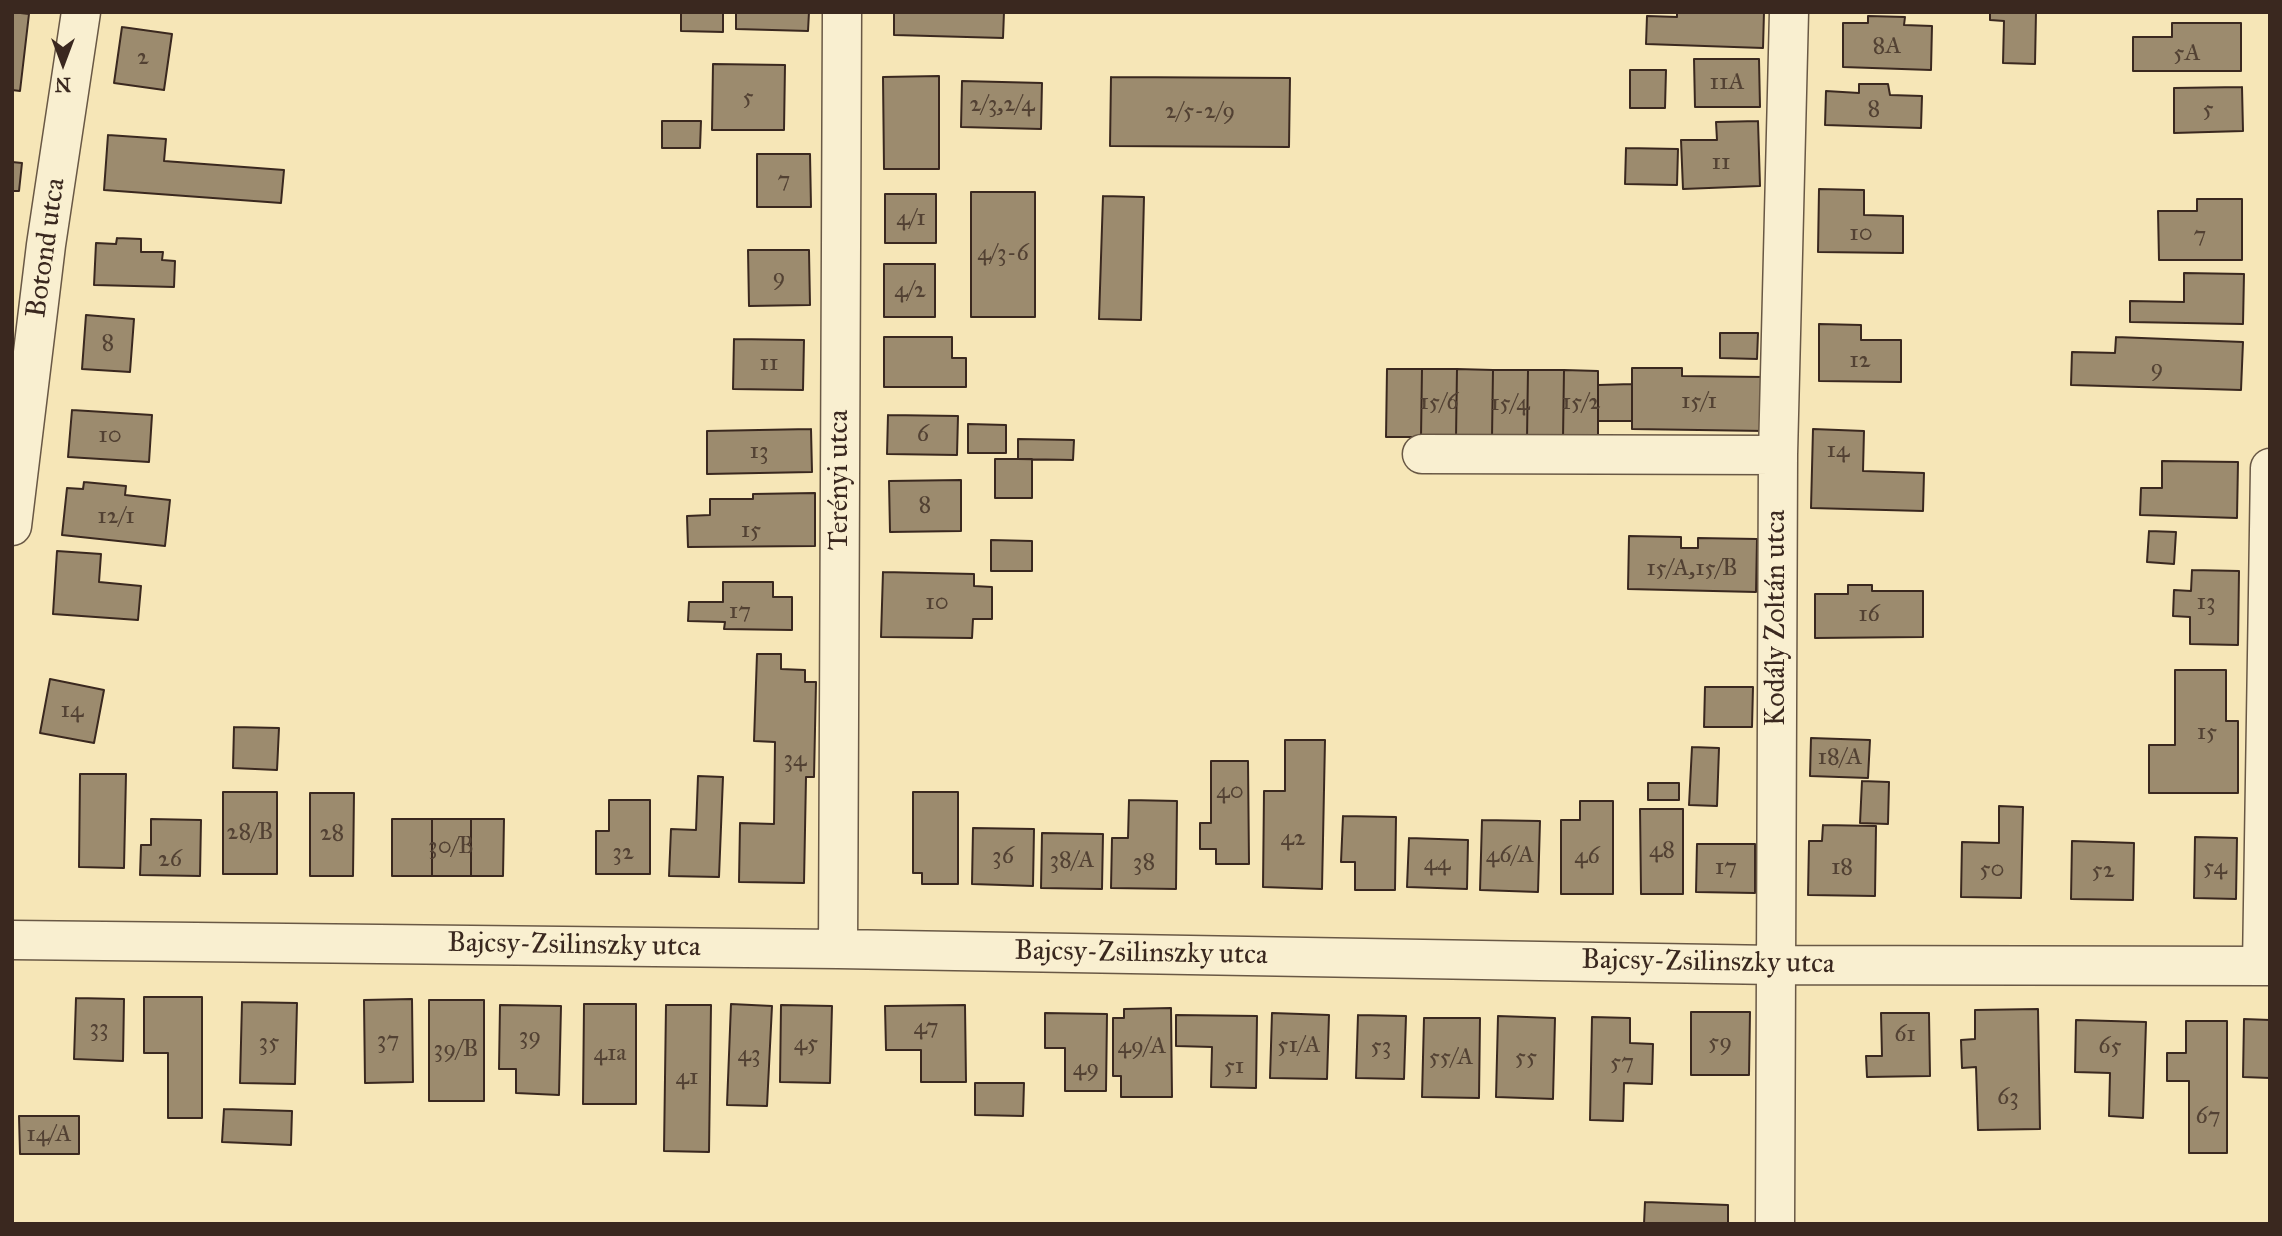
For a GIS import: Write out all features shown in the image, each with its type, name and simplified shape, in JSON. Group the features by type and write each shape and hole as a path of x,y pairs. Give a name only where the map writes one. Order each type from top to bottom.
{"street":[{"name":"Botond utca","path":"12,526 46,245 81,12"},
{"name":"Terényi utca","path":"838,949 842,12"},
{"name":"Kodály Zoltán utca","path":"1775,1224 1774,965 1779,455 1789,12"},
{"path":"1422,454 1779,455"},
{"path":"2266,966 2270,468"},
{"name":"Bajcsy-Zsilinszky utca","path":"12,940 838,949 1774,965 2266,966"}],"building":[{"path":"12,12 29,14 20,91 12,90"},
{"path":"681,12 723,12 723,32 681,31"},
{"path":"736,12 809,12 808,31 736,29"},
{"path":"894,12 1004,12 1003,38 894,35"},
{"path":"1677,12 1764,12 1763,48 1646,44 1647,16 1677,17"},
{"path":"1990,12 2036,12 2035,64 2003,63 2004,21 1990,20"},
{"path":"1868,16 1905,17 1904,25 1932,26 1931,70 1843,67 1843,23 1868,23"},
{"path":"2172,23 2241,23 2241,71 2133,71 2133,37 2172,37"},
{"path":"122,27 172,34 164,90 114,83"},
{"path":"1694,59 1759,59 1760,107 1695,107"},
{"path":"713,64 785,65 784,130 712,130"},
{"path":"1630,70 1666,70 1665,108 1630,108"},
{"path":"939,76 939,169 884,169 883,77"},
{"path":"1111,77 1290,78 1289,147 1110,146"},
{"path":"962,81 1042,83 1041,129 961,127"},
{"path":"1859,84 1888,84 1890,95 1922,96 1921,128 1825,125 1826,91 1859,93"},
{"path":"2242,87 2243,131 2174,133 2174,88"},
{"path":"662,121 701,121 700,148 662,148"},
{"path":"1758,121 1760,186 1683,189 1681,140 1717,140 1716,122"},
{"path":"108,135 166,139 164,161 284,170 281,203 104,190"},
{"path":"1626,148 1678,149 1677,185 1625,184"},
{"path":"757,154 810,154 811,207 757,207"},
{"path":"12,162 22,163 19,191 12,191"},
{"path":"1819,189 1864,190 1864,215 1903,216 1903,253 1818,252"},
{"path":"971,192 1035,192 1035,317 971,317"},
{"path":"885,194 936,194 936,243 885,243"},
{"path":"1103,196 1144,197 1141,320 1099,319"},
{"path":"2197,199 2242,199 2242,260 2159,260 2158,211 2197,211"},
{"path":"117,238 141,239 141,252 163,252 162,260 175,261 174,287 94,285 96,243 116,244"},
{"path":"748,250 809,250 810,305 749,306"},
{"path":"884,264 935,264 935,317 884,317"},
{"path":"2184,273 2244,274 2243,324 2130,322 2130,301 2184,302"},
{"path":"86,315 134,319 130,372 82,369"},
{"path":"1819,324 1861,325 1861,340 1901,340 1901,382 1819,381"},
{"path":"1720,333 1758,333 1757,359 1720,358"},
{"path":"884,337 952,337 952,358 966,358 966,387 884,387"},
{"path":"2116,337 2243,342 2241,390 2071,385 2072,352 2115,353"},
{"path":"734,339 804,340 803,390 733,389"},
{"path":"1632,368 1682,368 1682,376 1765,377 1765,431 1632,429"},
{"path":"1387,369 1422,369 1421,437 1386,437"},
{"path":"1422,369 1457,369 1456,438 1421,437"},
{"path":"1457,369 1493,370 1492,438 1456,438"},
{"path":"1493,370 1528,370 1527,439 1492,438"},
{"path":"1528,370 1564,370 1563,439 1527,439"},
{"path":"1564,370 1598,371 1598,439 1563,439"},
{"path":"1632,384 1632,421 1598,421 1598,385"},
{"path":"72,410 152,415 149,462 68,457"},
{"path":"888,415 958,416 957,455 887,454"},
{"path":"968,424 1006,425 1006,453 968,453"},
{"path":"811,429 812,472 707,474 707,431"},
{"path":"1813,429 1864,431 1863,471 1924,473 1923,511 1811,508"},
{"path":"1018,439 1074,440 1073,460 1018,459"},
{"path":"995,459 1032,459 1032,498 995,498"},
{"path":"2162,461 2238,462 2237,518 2140,515 2141,488 2162,488"},
{"path":"961,480 961,531 890,532 889,481"},
{"path":"84,482 126,486 125,495 170,500 165,546 62,535 67,488 83,489"},
{"path":"815,493 815,546 688,547 687,516 710,515 710,499 753,499 753,494"},
{"path":"2149,531 2176,532 2174,564 2147,562"},
{"path":"1629,536 1681,537 1681,548 1698,548 1698,538 1757,539 1756,592 1628,589"},
{"path":"991,540 1032,541 1032,571 991,571"},
{"path":"57,551 101,554 99,582 141,586 138,620 53,614"},
{"path":"2192,570 2239,571 2238,645 2190,644 2190,617 2173,616 2174,590 2191,591"},
{"path":"883,572 974,574 974,586 992,587 992,619 973,619 972,638 881,637"},
{"path":"723,582 773,582 773,597 792,597 792,630 724,629 725,622 688,621 689,602 723,602"},
{"path":"1848,585 1872,585 1872,591 1923,591 1923,637 1815,638 1815,594 1848,594"},
{"path":"757,654 781,654 781,669 805,670 805,682 816,682 814,777 806,777 804,883 739,882 740,823 774,824 775,742 754,741"},
{"path":"2175,670 2226,670 2226,721 2238,721 2238,793 2149,793 2149,745 2175,745"},
{"path":"50,679 104,690 94,743 40,733"},
{"path":"1705,687 1753,687 1752,727 1704,727"},
{"path":"234,727 279,728 277,770 233,768"},
{"path":"1811,738 1870,740 1868,778 1810,776"},
{"path":"1285,740 1325,740 1322,889 1263,887 1264,791 1285,791"},
{"path":"1692,747 1719,748 1717,806 1689,805"},
{"path":"1211,761 1248,761 1249,864 1216,864 1216,849 1200,849 1200,823 1211,823"},
{"path":"80,774 126,774 124,868 79,867"},
{"path":"698,776 723,777 719,877 669,876 671,829 696,830"},
{"path":"1862,781 1889,782 1888,824 1860,823"},
{"path":"1648,783 1679,783 1679,800 1648,800"},
{"path":"223,792 277,792 277,874 223,874"},
{"path":"913,792 958,792 958,884 922,884 922,873 913,873"},
{"path":"310,793 354,793 353,876 310,876"},
{"path":"609,800 650,800 650,874 596,874 596,831 609,831"},
{"path":"1129,800 1177,801 1176,889 1111,888 1112,838 1128,838"},
{"path":"1580,801 1613,801 1613,894 1561,894 1561,820 1580,820"},
{"path":"1999,806 2023,807 2021,898 1961,897 1962,842 1999,843"},
{"path":"1640,809 1683,809 1683,894 1641,894"},
{"path":"1343,816 1396,817 1395,890 1355,890 1355,862 1341,862"},
{"path":"151,819 201,820 200,876 140,875 141,845 151,845"},
{"path":"392,819 432,819 432,876 392,876"},
{"path":"432,819 471,819 471,876 432,876"},
{"path":"471,819 504,819 503,876 471,876"},
{"path":"1482,820 1540,821 1538,892 1480,890"},
{"path":"1823,825 1876,826 1875,896 1808,895 1809,841 1822,841"},
{"path":"973,828 1034,829 1033,886 972,884"},
{"path":"1042,833 1103,834 1102,889 1041,888"},
{"path":"2195,837 2237,838 2236,899 2194,898"},
{"path":"1409,838 1468,840 1467,889 1407,887"},
{"path":"2072,841 2134,843 2133,900 2071,899"},
{"path":"1697,844 1755,844 1755,893 1696,892"},
{"path":"144,997 202,997 202,1118 168,1118 168,1053 144,1053"},
{"path":"76,998 124,999 123,1061 74,1059"},
{"path":"412,999 413,1082 365,1083 364,1000"},
{"path":"429,1000 484,1000 484,1101 429,1101"},
{"path":"242,1002 297,1003 295,1084 240,1083"},
{"path":"584,1004 636,1004 636,1104 583,1104"},
{"path":"731,1004 772,1006 767,1106 727,1105"},
{"path":"500,1005 561,1006 559,1095 516,1093 516,1069 499,1069"},
{"path":"666,1005 711,1005 709,1152 664,1151"},
{"path":"781,1005 832,1006 830,1083 780,1082"},
{"path":"965,1005 966,1082 921,1082 921,1050 886,1050 885,1006"},
{"path":"1171,1008 1172,1097 1121,1097 1121,1076 1113,1076 1113,1018 1124,1018 1124,1009"},
{"path":"2038,1009 2040,1129 1978,1130 1976,1067 1962,1068 1961,1040 1975,1039 1975,1010"},
{"path":"1691,1012 1750,1012 1749,1075 1691,1075"},
{"path":"1045,1013 1107,1014 1106,1091 1065,1091 1065,1048 1045,1048"},
{"path":"1272,1013 1329,1015 1327,1079 1270,1078"},
{"path":"1881,1013 1929,1013 1930,1076 1867,1077 1866,1056 1882,1056"},
{"path":"1176,1015 1257,1016 1256,1088 1211,1087 1212,1047 1176,1046"},
{"path":"1358,1015 1406,1016 1404,1079 1356,1078"},
{"path":"1498,1016 1555,1018 1553,1099 1496,1097"},
{"path":"1592,1017 1630,1018 1630,1043 1653,1044 1652,1084 1624,1083 1623,1121 1590,1120"},
{"path":"1424,1018 1480,1018 1479,1098 1422,1097"},
{"path":"2244,1019 2270,1020 2270,1078 2243,1077"},
{"path":"2076,1020 2146,1022 2143,1118 2109,1116 2110,1073 2075,1072"},
{"path":"2186,1021 2227,1021 2227,1153 2189,1153 2189,1081 2167,1081 2167,1053 2186,1053"},
{"path":"975,1083 1024,1083 1023,1116 975,1115"},
{"path":"224,1109 292,1111 291,1145 222,1142"},
{"path":"19,1116 79,1116 79,1154 20,1154"},
{"path":"1645,1202 1728,1205 1728,1224 1644,1224"}]}
